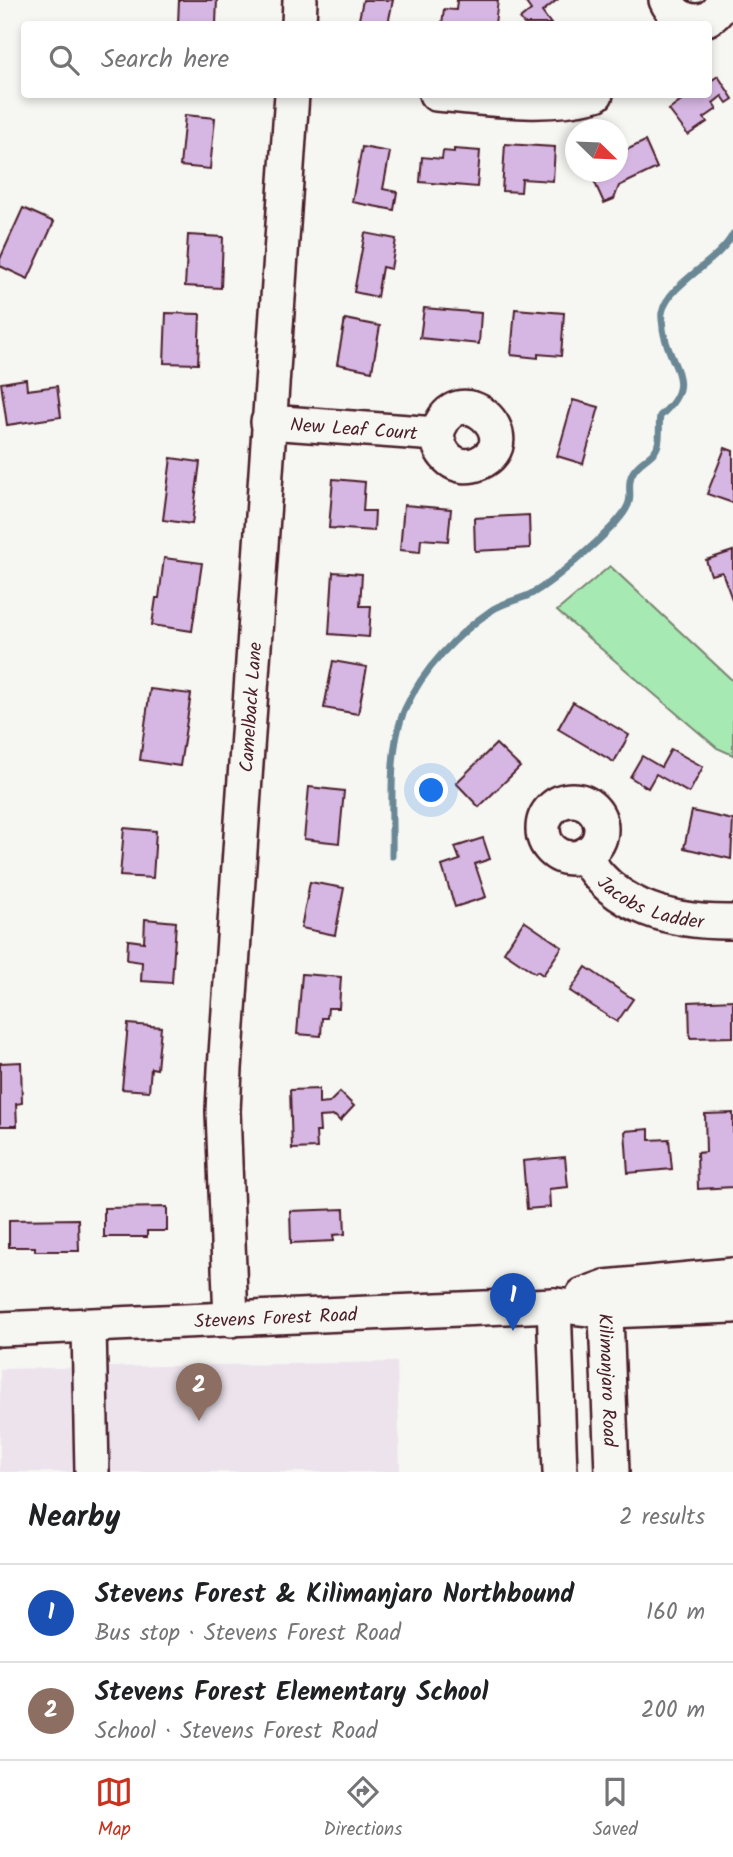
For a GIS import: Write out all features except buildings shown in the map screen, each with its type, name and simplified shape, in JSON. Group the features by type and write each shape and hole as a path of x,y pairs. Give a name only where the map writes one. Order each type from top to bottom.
{"street":[{"path":"299,21 300,0"},
{"path":"701,21 716,13 723,0"},
{"name":"Camelback Lane","path":"231,1320 223,1111 292,98"},
{"path":"488,98 540,102 581,98"},
{"name":"New Leaf Court","path":"268,422 438,434"},
{"name":"Jacobs Ladder","path":"584,855 594,873 610,889 650,910 702,922 733,922"},
{"name":"Stevens Forest Road","path":"0,1329 554,1305 606,1299 733,1275"},
{"name":"Stevens Forest Road","path":"606,1299 733,1306"},
{"name":"Kilimanjaro Road","path":"606,1299 612,1472"},
{"path":"554,1305 560,1472"},
{"path":"89,1327 92,1472"}],"shaded area":[{"path":"397,1362 400,1472 0,1472 0,1369"}],"green space":[{"path":"610,566 733,681 733,755 717,748 557,611"}],"waterway":[{"path":"392,856 393,761 399,725 412,694 431,666 466,630 497,607 531,594 553,579 597,542 620,518 629,500 632,474 656,448 660,416 678,394 678,374 663,329 662,315 666,302 733,234"}],"place":[{"name":"Stevens Forest & Kilimanjaro Northbound","path":"513,1331"},
{"name":"Stevens Forest Elementary School","path":"199,1421"}]}
